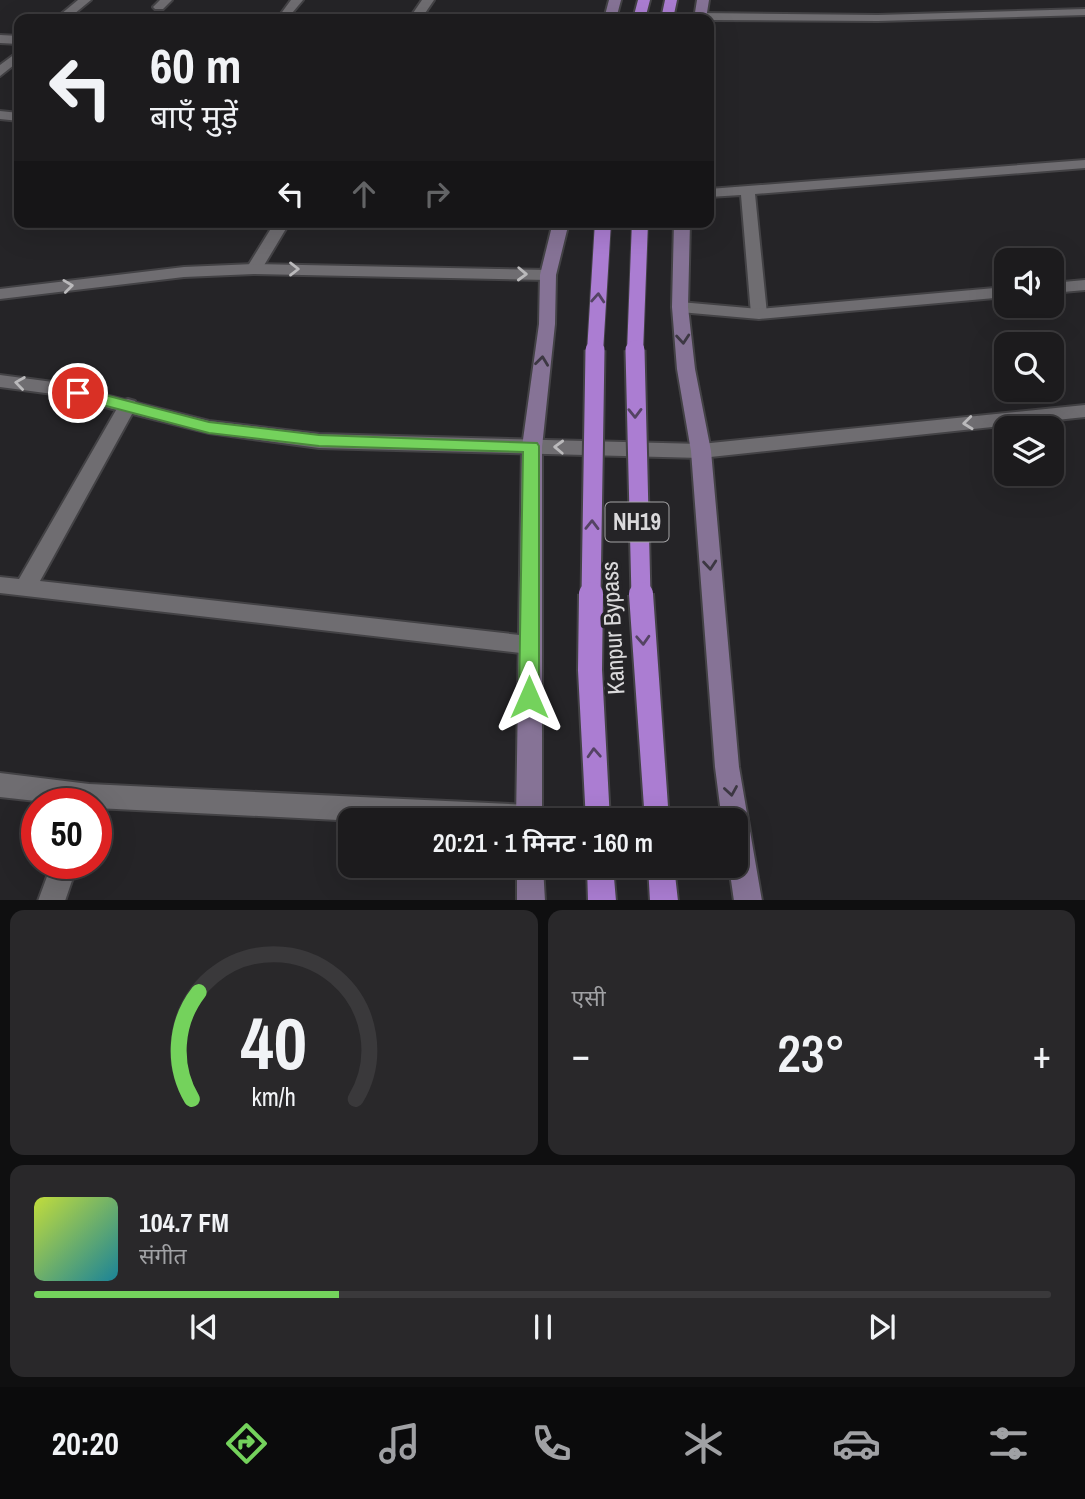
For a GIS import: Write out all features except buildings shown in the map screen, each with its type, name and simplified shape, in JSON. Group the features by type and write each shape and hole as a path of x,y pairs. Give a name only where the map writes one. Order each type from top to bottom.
{"highway":[{"name":"Kanpur Bypass","path":"597,808 590,670 594,363 603,228"},
{"name":"Kanpur Bypass","path":"640,228 634,366 638,548 644,674 656,808"},
{"path":"601,878 602,900"},
{"path":"662,878 664,900"}],"main road":[{"path":"529,808 531,446 547,324 548,275 560,228"},
{"path":"682,228 680,307 685,369 701,451 727,767 748,900"},
{"path":"530,878 531,900"}],"street":[{"path":"66,14 80,0"},
{"path":"285,14 297,0"},
{"path":"928,0 933,16"},
{"path":"714,18 1085,12"},
{"path":"714,193 1085,164"},
{"path":"748,192 759,314"},
{"path":"254,269 279,228"},
{"path":"0,294 184,272 254,269 548,275"},
{"path":"1064,287 1085,285"},
{"path":"680,307 759,314 994,293"},
{"path":"0,381 52,388 128,405 209,428 319,441 701,451 1085,411"},
{"path":"25,588 128,405"},
{"path":"0,585 530,645"},
{"path":"0,785 21,789"},
{"path":"112,801 338,811"},
{"path":"51,900 59,879"}],"route":[{"path":"78,393 209,428 319,441 531,446 529,697"}]}
